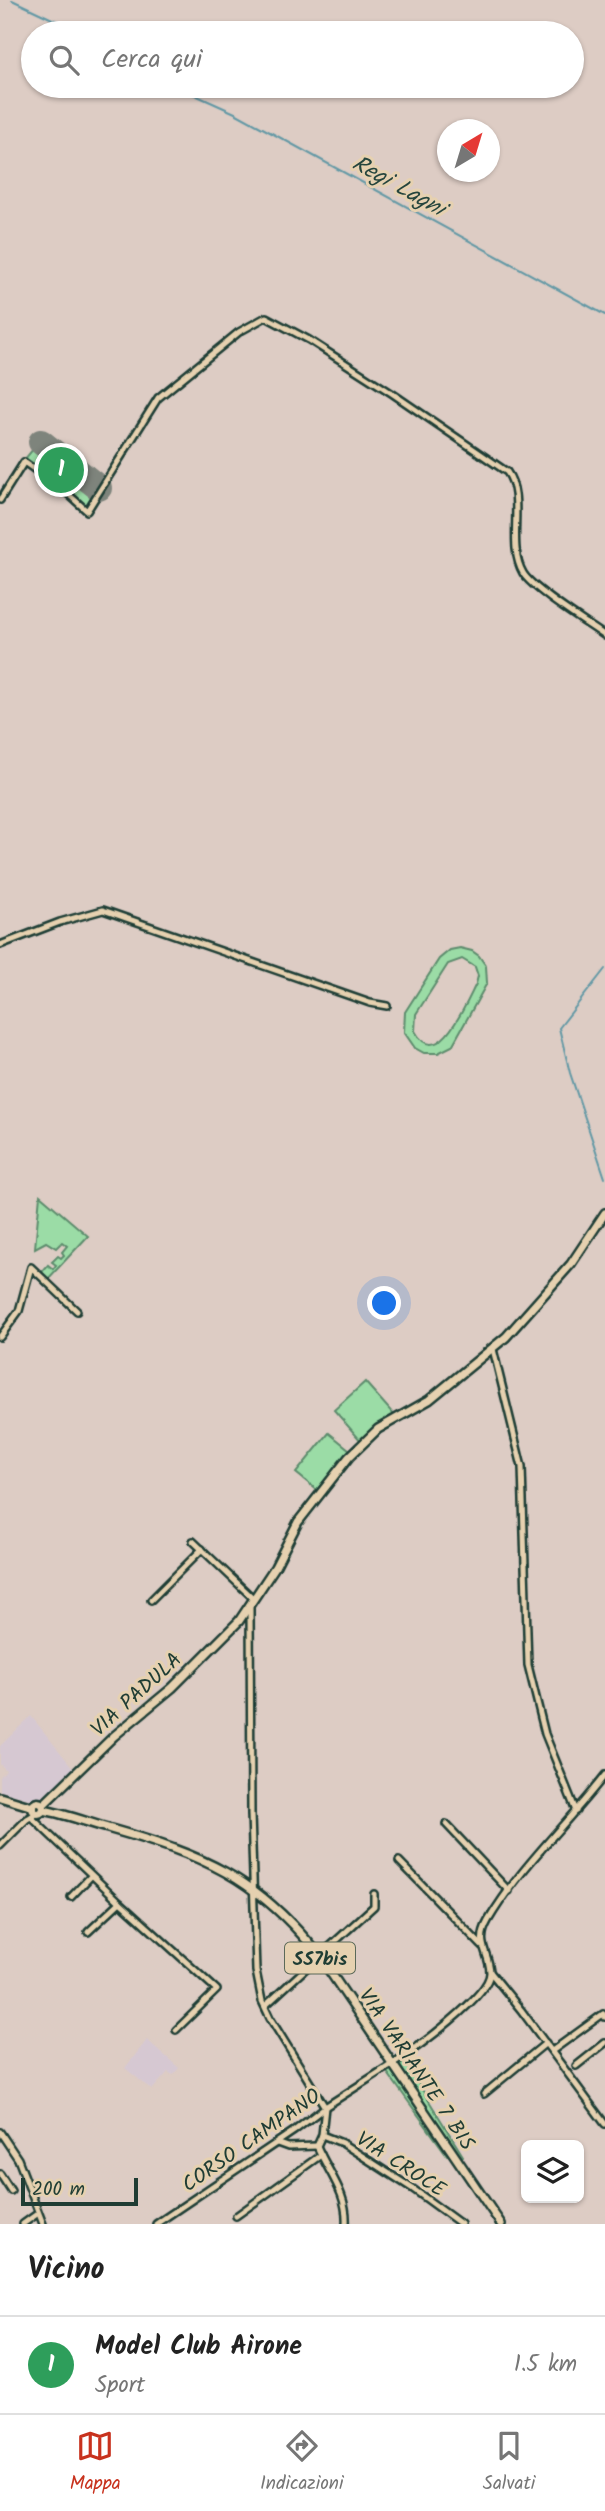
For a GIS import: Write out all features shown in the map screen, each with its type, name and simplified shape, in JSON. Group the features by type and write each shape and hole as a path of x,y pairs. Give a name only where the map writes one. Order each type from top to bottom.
{"main road":[{"name":"VIA PADULA","path":"35,1811 114,1736 172,1688 252,1603 310,1504 369,1437 429,1400 493,1349 571,1264 605,1213"},
{"name":"VIA VARIANTE 7 BIS","path":"0,1797 35,1811 189,1854 223,1870 253,1889 289,1921 319,1956 501,2224"}],"street":[{"path":"0,500 23,462 87,511 158,398 239,332 266,317 309,340 382,386 507,472 514,488 516,552 525,576 605,636"},
{"path":"0,945 103,909 370,1003 387,1006"},
{"path":"0,1337 19,1311 31,1267 77,1311"},
{"path":"493,1349 523,1476 528,1665 545,1734 576,1811"},
{"path":"193,1541 252,1603 253,1889 256,1971 265,2006 325,2107 322,2135 317,2146 344,2200 346,2224"},
{"path":"151,1600 202,1549"},
{"path":"605,1775 509,1891 488,1920 482,1938 491,1973 552,2051 572,2069 605,2124"},
{"path":"0,1846 35,1811 91,1875 217,1990 176,2030"},
{"path":"446,1824 509,1891"},
{"path":"399,1861 482,1946"},
{"path":"71,1897 91,1875"},
{"path":"265,2006 374,1906 374,1894"},
{"path":"88,1931 120,1902"},
{"path":"395,2062 416,2049 473,2001 487,1984 491,1973"},
{"path":"552,2051 603,2014 605,2017"},
{"path":"484,2094 546,2043"},
{"path":"572,2069 605,2043"},
{"name":"CORSO CAMPANO","path":"156,2224 388,2066"},
{"path":"0,2133 18,2159 43,2224"},
{"name":"VIA CROCE","path":"322,2135 342,2143 414,2189 461,2224"},
{"path":"277,2143 288,2147 317,2146"},
{"path":"236,2216 321,2155"},
{"path":"0,2174 11,2191"},
{"path":"23,2224 37,2214"}],"shaded area":[{"path":"31,1716 73,1768 43,1797 29,1799 0,1791 0,1777 6,1770 0,1764 0,1746"},
{"path":"147,2040 179,2068 173,2075 168,2072 152,2090 125,2068"}],"green space":[{"path":"43,437 103,484 87,508 24,460"},
{"path":"460,948 479,956 486,966 487,983 452,1046 438,1053 424,1053 415,1048 404,1032 405,1012 439,959 450,950","holes":["462,959 475,967 478,976 476,984 451,1030 433,1044 424,1042 415,1031 416,1014 448,964"]},
{"path":"40,1195 88,1236 47,1280 41,1273 48,1265 53,1269 56,1265 52,1262 58,1256 61,1258 64,1255 62,1252 67,1246 62,1242 56,1248 46,1242 35,1248"},
{"path":"365,1382 396,1417 361,1441 334,1410"},
{"path":"329,1433 350,1450 317,1490 296,1473"},
{"path":"405,2062 463,2156 460,2158 399,2066"},
{"path":"392,2069 450,2153 447,2155 387,2072"}],"waterway":[{"name":"Regi Lagni","path":"12,0 57,21"},
{"name":"Regi Lagni","path":"202,98 235,113 605,315"},
{"path":"605,969 559,1028 570,1073 605,1178"}],"runway":[{"path":"41,442 99,488"}],"place":[{"name":"Model Club Airone","path":"61,470"}]}
